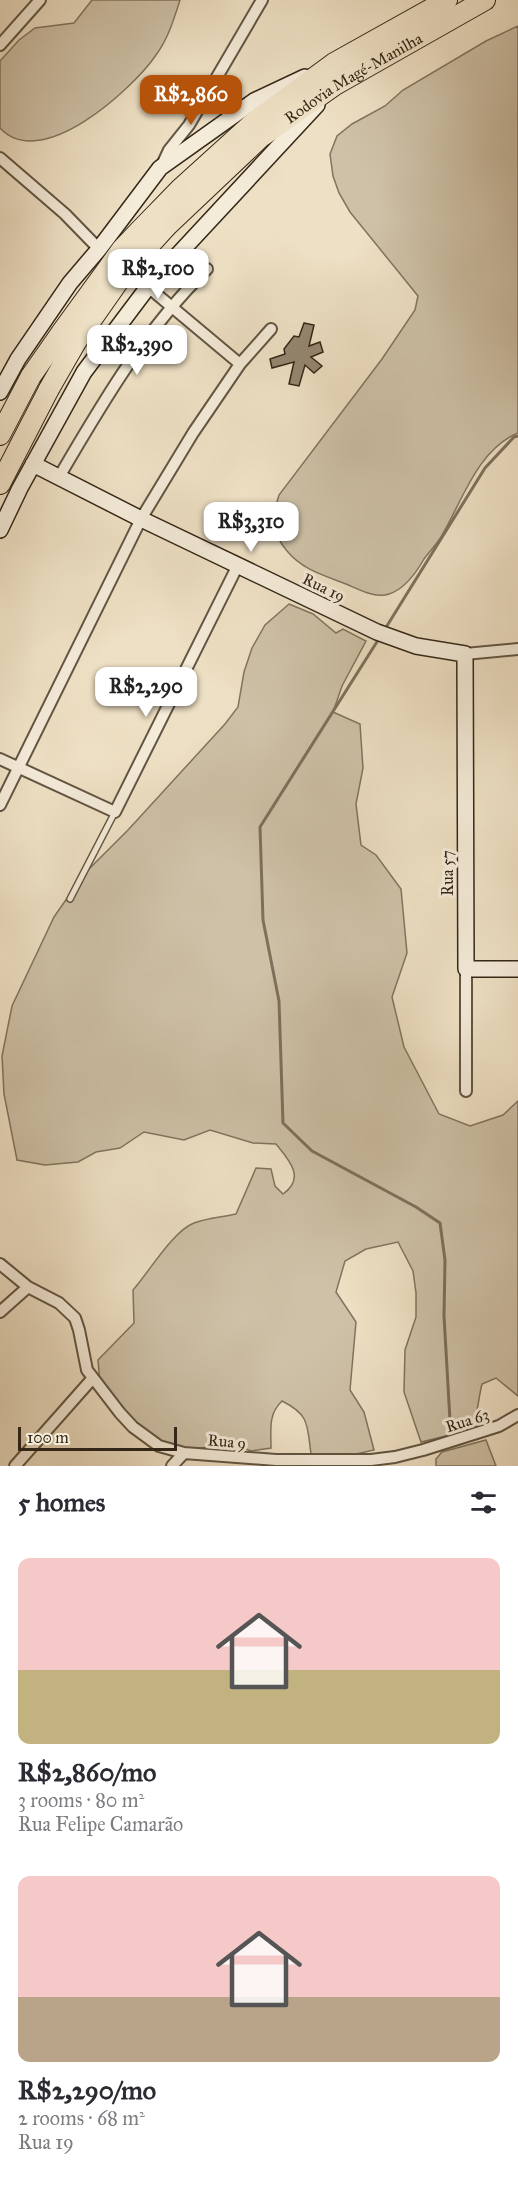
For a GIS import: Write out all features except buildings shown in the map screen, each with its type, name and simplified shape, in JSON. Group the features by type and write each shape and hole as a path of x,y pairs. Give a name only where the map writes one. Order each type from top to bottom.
{"highway":[{"name":"Rodovia Magé-Manilha","path":"186,194 254,122 334,63 447,0"},
{"name":"Rodovia Magé-Manilha","path":"0,484 49,389 68,338 122,249 186,194 335,85 485,0"},
{"name":"Rodovia Magé-Manilha","path":"0,435 31,376 68,338"}],"main road":[{"path":"0,392 18,359 70,283 99,249 160,168 254,101 334,63"},
{"path":"0,530 33,464 84,372 148,287 335,85"},
{"path":"31,339 84,372"},
{"path":"18,359 72,393"},
{"name":"Rua 19","path":"33,464 141,519 377,632 416,646 465,654"},
{"name":"Rua 57","path":"465,654 466,969"},
{"path":"466,969 518,969"}],"street":[{"path":"0,45 40,0"},
{"path":"160,168 169,150 189,125 262,0"},
{"path":"0,158 64,214 99,249"},
{"path":"59,477 111,389 143,341 207,269"},
{"path":"148,287 240,364"},
{"path":"0,806 141,519 193,433 240,364 271,329"},
{"path":"0,759 115,812 238,565"},
{"path":"465,654 518,649"},
{"name":"Rua 57","path":"466,969 466,1091"},
{"name":"Rua 9","path":"0,1264 28,1287 59,1304 75,1318 84,1362 92,1379 114,1407 140,1432 159,1446 184,1453 334,1463 395,1457 423,1450"},
{"path":"0,1312 28,1287"},
{"path":"15,1466 92,1379"},
{"name":"Rua 63","path":"423,1450 499,1426 518,1415"},
{"path":"172,1466 184,1453"}],"lane":[{"path":"70,899 115,812"}],"shaded area":[{"path":"92,0 180,0 167,36 156,55 128,87 85,121 61,134 38,140 18,139 0,128 0,61 19,40 35,28 74,23"},
{"path":"518,26 518,433 504,441 481,464 441,537 410,580 389,594 378,595 361,591 321,575 293,558 278,537 274,524 279,495 382,359 415,310 418,296 350,212 339,193 333,176 330,154 337,136 352,124 385,106 403,90 486,41"},
{"path":"289,604 313,614 336,633 343,629 366,641 342,686 333,712 360,724 363,768 356,804 361,845 376,855 401,889 407,953 392,997 404,1047 439,1114 470,1126 503,1115 518,1101 518,1396 496,1378 482,1384 477,1413 471,1430 421,1442 404,1392 405,1350 416,1317 413,1271 398,1242 366,1249 345,1261 336,1292 356,1322 350,1390 364,1412 374,1450 343,1457 311,1454 306,1422 298,1411 282,1401 272,1417 271,1448 251,1451 236,1445 187,1449 174,1447 144,1432 100,1384 98,1360 134,1323 133,1290 178,1234 199,1221 236,1214 256,1168 271,1169 275,1186 283,1194 290,1188 293,1182 293,1169 276,1144 253,1143 210,1130 184,1140 144,1132 120,1148 96,1152 78,1162 45,1165 17,1160 4,1094 2,1056 12,1006 54,917 84,874 128,830 238,707 244,672 252,648 265,625"},
{"path":"486,1440 496,1466 436,1466 436,1459 442,1452"}],"waterway":[{"path":"385,629 485,468 514,437 518,436"},
{"path":"380,637 260,827 263,920 279,1001 283,1123 312,1151 416,1207 440,1223 445,1260 444,1316 451,1438"}]}
